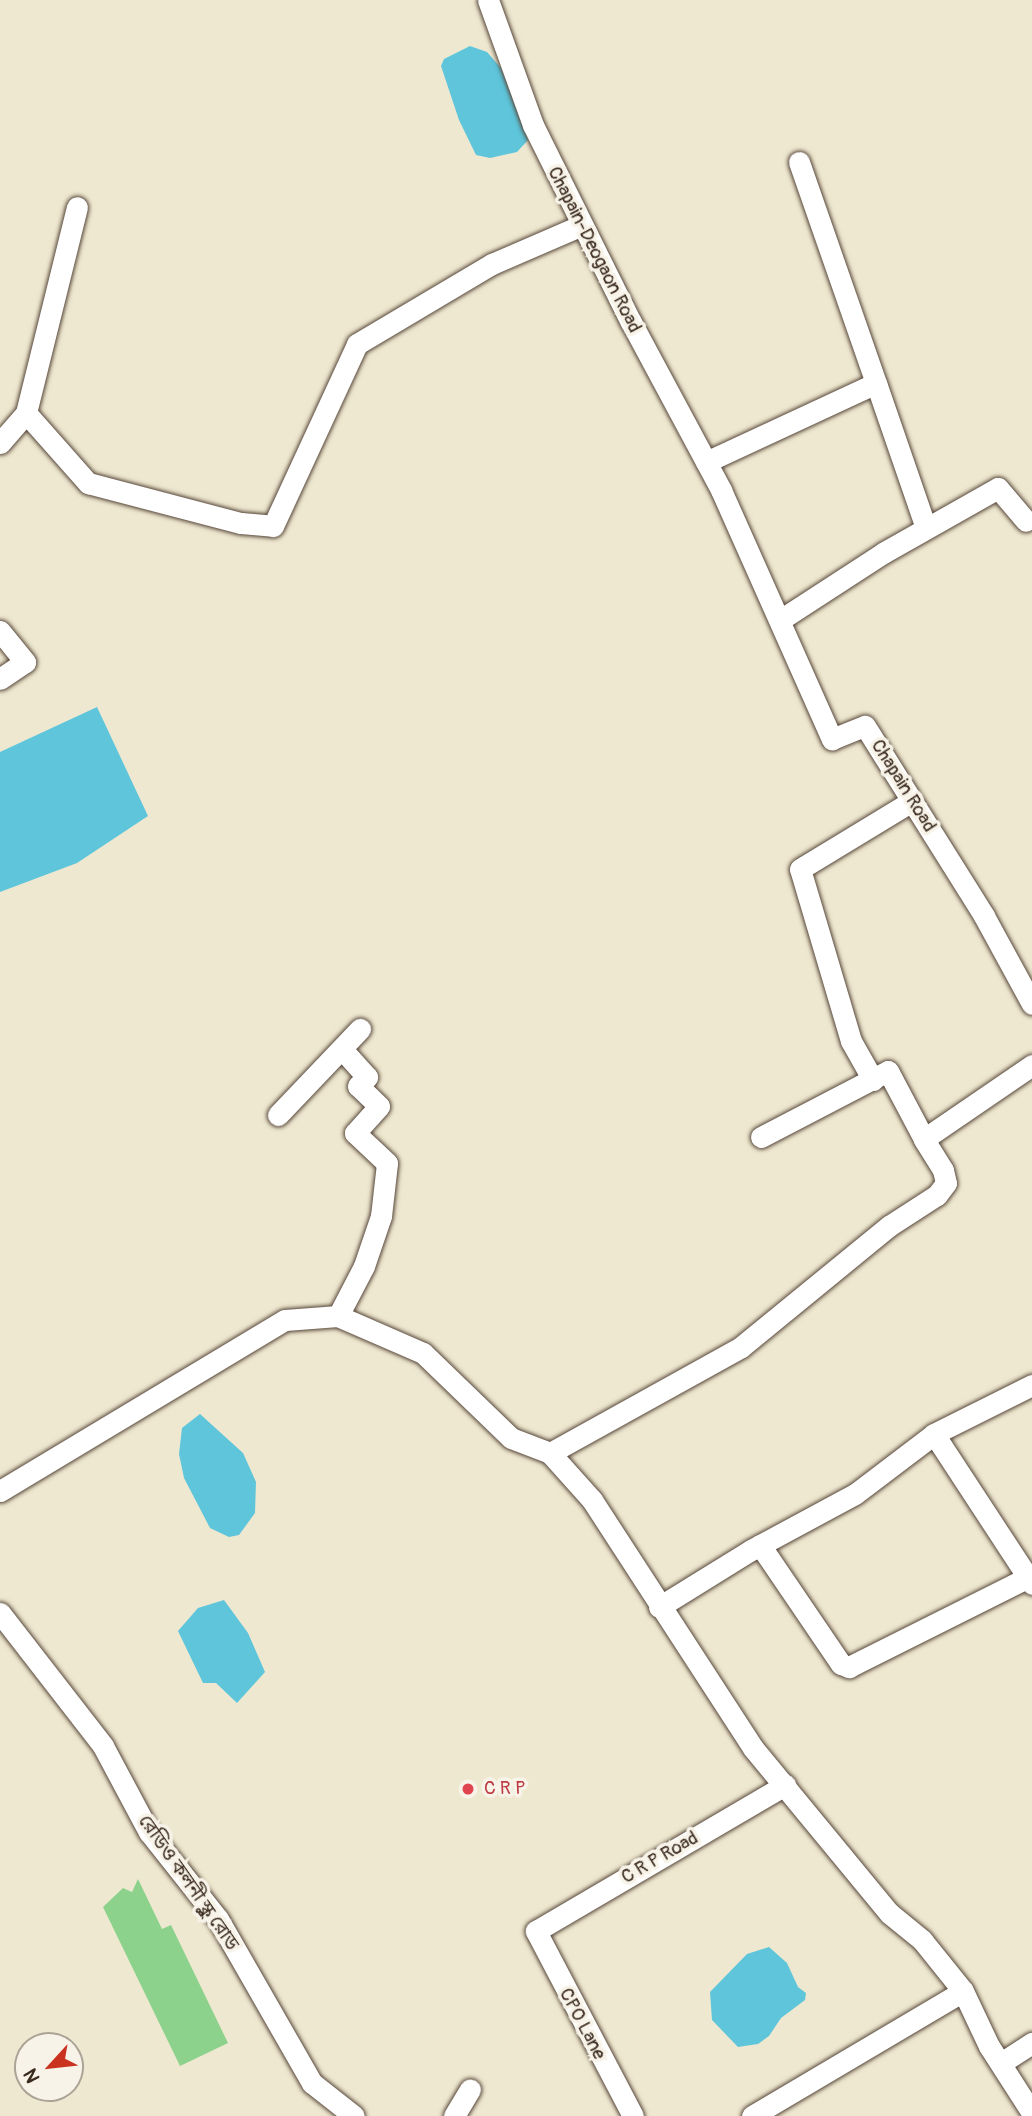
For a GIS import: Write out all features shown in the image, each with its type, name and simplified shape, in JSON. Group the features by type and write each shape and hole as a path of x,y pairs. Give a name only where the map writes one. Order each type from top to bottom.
{"street":[{"name":"Chapain-Deogaon Road","path":"488,0 533,125 582,225 721,490"},
{"path":"799,162 926,528"},
{"path":"0,443 26,414 77,207"},
{"path":"26,414 88,483 241,523 273,526 357,344 492,264 582,225"},
{"path":"706,462 876,383"},
{"path":"780,620 926,528 998,488 1030,523"},
{"name":"Chapain Road","path":"721,490 832,739 865,726 984,916 1032,1003"},
{"path":"0,631 25,662 0,679"},
{"path":"873,1080 851,1041 800,869 912,801"},
{"path":"278,1115 360,1030"},
{"path":"338,1316 364,1266 381,1216 387,1163 355,1133 379,1106 358,1086 367,1077 342,1049"},
{"path":"924,1139 1032,1065"},
{"path":"550,1452 741,1347 889,1226 937,1195 946,1183 943,1170 888,1072 761,1137"},
{"path":"0,1491 285,1320 338,1316 423,1353 511,1438 550,1452 592,1500 753,1748 889,1913 922,1940 963,1992 1000,2063 1032,2113"},
{"path":"659,1607 760,1545 855,1494 934,1434 1032,1385"},
{"path":"760,1545 841,1664 849,1667 1030,1581 934,1434"},
{"name":"রেডিও কলনী স্কুল রোড","path":"0,1613 103,1746 149,1832 218,1919 312,2083 354,2116"},
{"name":"C R P Road","path":"536,1931 785,1785"},
{"name":"CPO Lane","path":"536,1931 633,2116"},
{"path":"752,2116 963,1992"},
{"path":"1000,2063 1032,2043"},
{"path":"454,2116 470,2089"}],"green space":[{"path":"138,1879 162,1929 171,1925 228,2043 180,2066 103,1907 123,1888 132,1892"}],"water":[{"path":"470,46 487,52 501,68 528,140 517,152 490,158 476,155 459,120 441,66 444,59"},
{"path":"97,707 148,816 77,863 0,892 0,752"},
{"path":"200,1414 243,1453 256,1482 255,1513 239,1535 229,1537 210,1528 184,1478 179,1454 182,1428"},
{"path":"224,1600 248,1633 265,1672 237,1703 216,1683 203,1683 178,1631 198,1608"},
{"path":"769,1947 787,1963 798,1987 806,1993 805,2000 781,2018 769,2036 758,2044 738,2047 712,2020 710,1992 747,1954"}],"place":[{"name":"C R P","path":"468,1789"}]}
